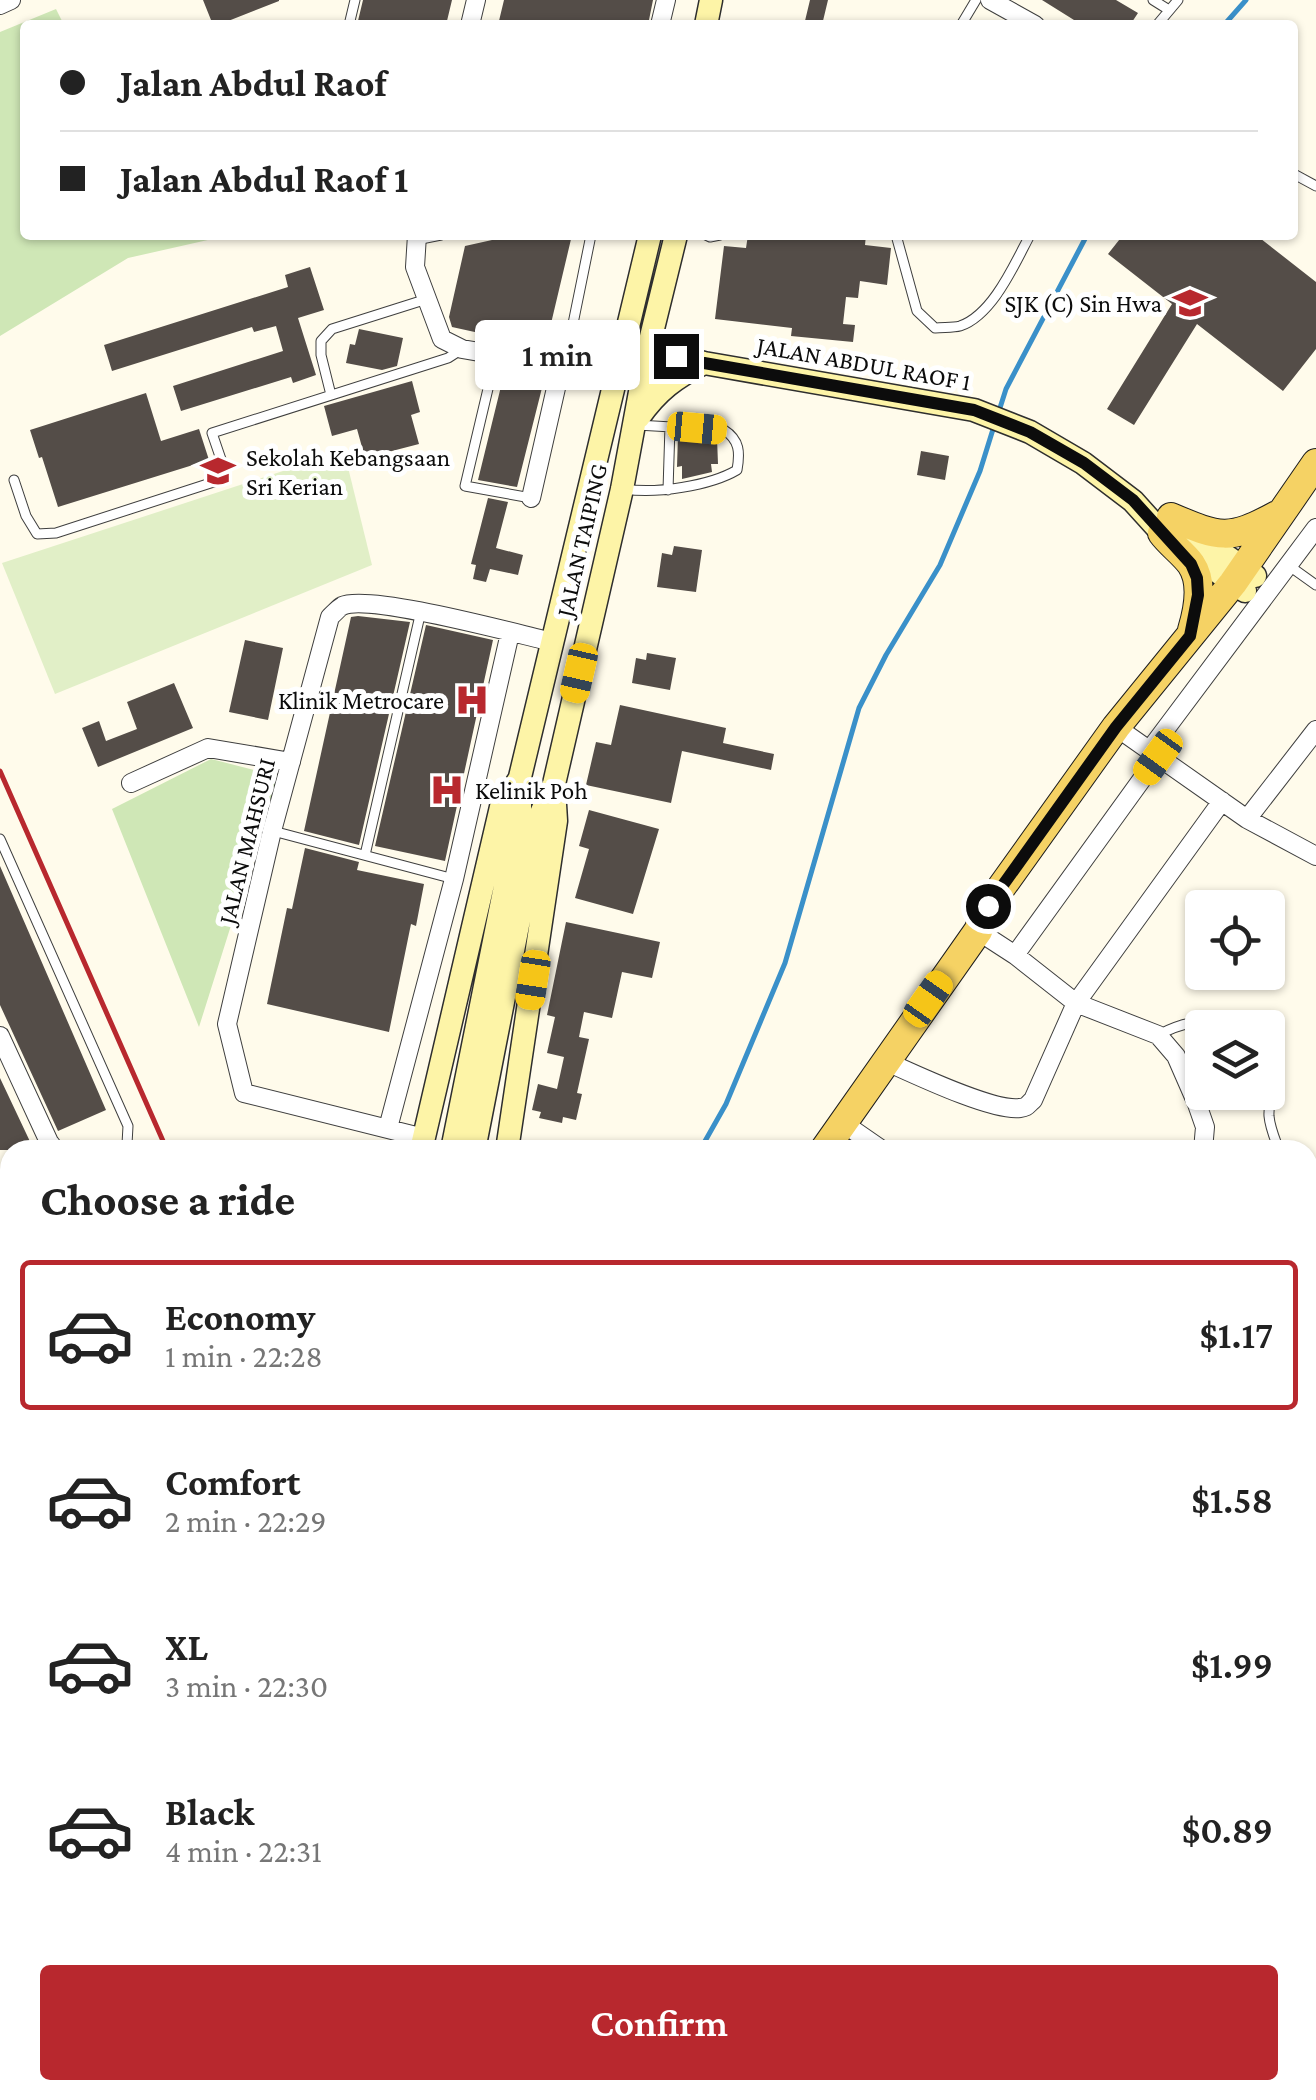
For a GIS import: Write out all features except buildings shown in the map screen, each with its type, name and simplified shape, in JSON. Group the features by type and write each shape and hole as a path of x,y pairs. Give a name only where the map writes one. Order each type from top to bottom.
{"main road":[{"name":"JALAN TAIPING","path":"475,1140 520,812 520,777 649,240"},
{"name":"JALAN TAIPING","path":"455,1140 539,818 554,784 675,240"},
{"path":"635,424 675,378 704,363 676,344 662,318 659,301"},
{"name":"JALAN ABDUL RAOF 1","path":"623,345 974,410 1030,432 1084,463 1244,579"},
{"path":"831,1140 978,931 999,916 1138,744 1316,463"},
{"path":"1190,636 1244,579 1316,487"},
{"path":"1166,525 1226,535 1242,533 1281,513"},
{"path":"1138,744 1190,636 1197,606 1197,578 1166,525"},
{"path":"423,1140 501,807 520,777"},
{"path":"508,1140 556,821 554,784"}],"street":[{"path":"0,5 12,0"},
{"path":"990,0 1026,20"},
{"path":"416,240 415,268 442,339 462,350 563,364 623,345"},
{"path":"530,498 563,364"},
{"path":"1014,954 1138,744 1316,528"},
{"name":"JALAN MAHSURI","path":"388,1128 244,1093 227,1024 272,831 330,616 341,606 360,602 421,611"},
{"path":"421,611 552,642"},
{"path":"414,1140 388,1128 454,879 510,633"},
{"path":"1248,819 1316,730"},
{"path":"1138,744 1248,819 1316,856"},
{"path":"131,783 208,748 291,762"},
{"path":"885,1061 992,1104 1027,1106 1076,1003 1222,801"},
{"path":"454,879 482,886"},
{"path":"978,931 1076,1003 1158,1035 1176,1056 1192,1089 1205,1127 1204,1140"},
{"path":"0,1036 48,1140"},
{"path":"843,1123 867,1140"}],"lane":[{"path":"1152,0 1169,10"},
{"path":"1161,20 1178,0"},
{"path":"563,364 590,240"},
{"path":"897,240 917,312 935,328 960,326 979,314 998,293 1027,240"},
{"path":"331,396 321,341 332,328 427,300"},
{"path":"14,480 26,516 37,534 56,533 223,480 226,471 212,432 448,358 462,350"},
{"path":"496,355 466,486 530,498"},
{"path":"622,488 668,490 737,470 740,453 734,436 724,430 635,424"},
{"path":"668,490 670,426"},
{"path":"1288,565 1316,586"},
{"path":"365,855 421,611"},
{"path":"272,831 454,879"},
{"path":"0,839 128,1126 126,1140"},
{"path":"1158,1035 1185,1024"},
{"path":"1270,1110 1275,1140"}],"green space":[{"path":"56,9 62,20 29,20"},
{"path":"20,24 20,240 208,240 128,258 0,336 0,32"},
{"path":"344,451 372,565 55,694 2,563"},
{"path":"211,759 278,776 199,1027 112,809"}],"waterway":[{"path":"1228,20 1246,0"},
{"path":"999,411 1006,389 1084,240"},
{"path":"706,1140 726,1104 785,963 859,708 940,565 980,471 994,426"}],"railway":[{"path":"0,771 163,1140"}],"place":[{"name":"SJK (C) Sin Hwa","path":"1190,303"},
{"name":"Sekolah Kebangsaan Sri Kerian","path":"218,471"},
{"name":"Klinik Metrocare","path":"472,700"},
{"name":"Kelinik Poh","path":"447,790"}],"route":[{"path":"676,356 974,410 1030,432 1084,463 1133,500 1191,564 1198,595 1190,636 1116,727 988,906"}]}
